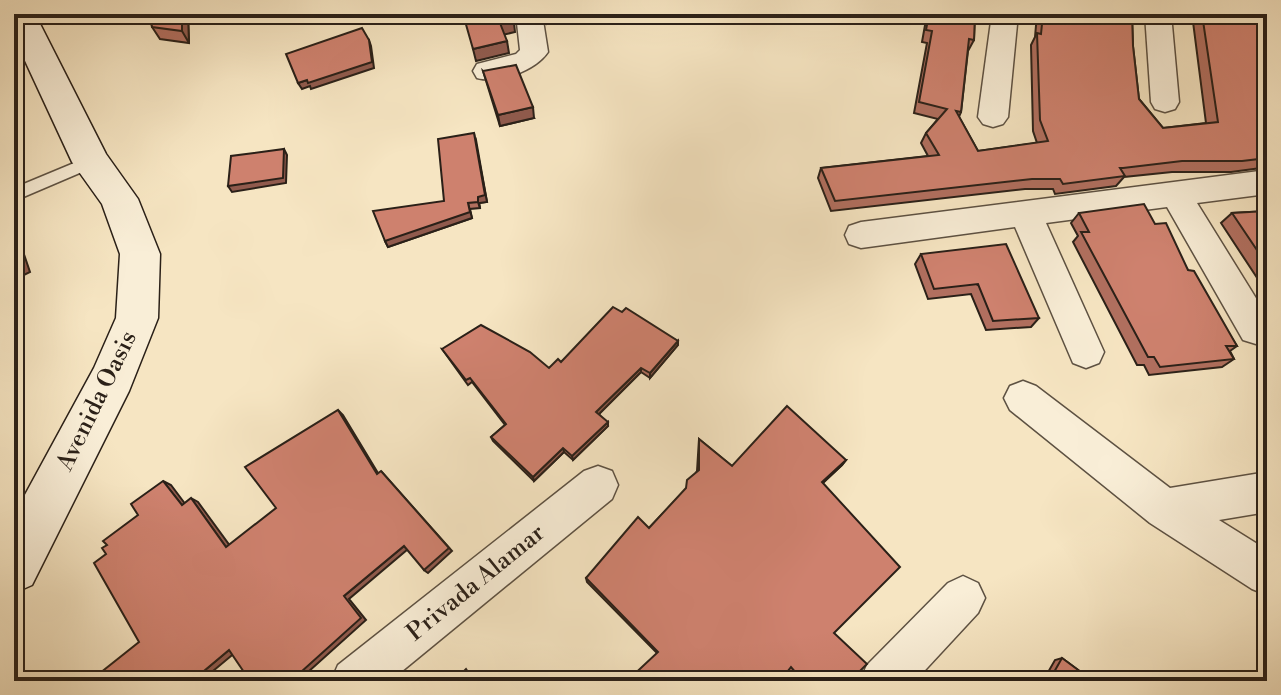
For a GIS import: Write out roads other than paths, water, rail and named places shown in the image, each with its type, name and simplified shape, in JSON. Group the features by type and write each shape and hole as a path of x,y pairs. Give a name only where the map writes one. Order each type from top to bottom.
{"main road":[{"name":"Avenida Oasis","path":"14,567 113,377 137,318 140,254 119,199 91,162 19,14"}],"street":[{"path":"487,71 525,61 534,52 529,14"},
{"path":"993,117 1005,14"},
{"path":"1158,14 1165,102"},
{"path":"861,235 1267,182"},
{"path":"1175,194 1256,329"},
{"path":"1025,213 1086,352"},
{"path":"1023,398 1164,509 1267,574"},
{"name":"Privada Alamar","path":"354,681 598,485"},
{"path":"1164,509 1267,492"},
{"path":"883,681 963,598"}],"lane":[{"path":"14,195 91,162"}]}
